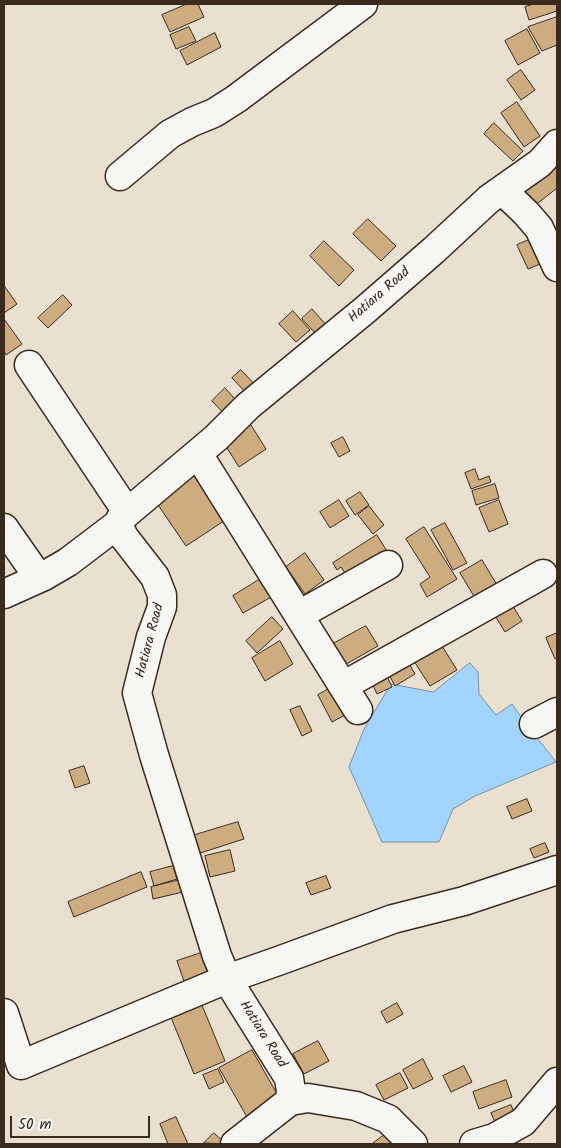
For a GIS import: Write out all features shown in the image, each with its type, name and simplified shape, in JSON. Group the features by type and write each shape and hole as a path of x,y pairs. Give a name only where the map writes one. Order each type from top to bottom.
{"street":[{"path":"120,176 170,134 214,113 236,99 363,4"},
{"name":"Hatiara Road","path":"290,1101 290,1078 227,978 214,946 154,755 137,693 151,637 162,607 162,594 155,577 124,537 123,518 216,438 248,406 365,310 502,190 540,163 557,144"},
{"path":"502,190 526,212 539,228 557,267"},
{"path":"4,594 68,562 123,518 29,365"},
{"path":"198,454 358,710"},
{"path":"4,528 39,578"},
{"path":"299,615 388,565"},
{"path":"343,686 543,574"},
{"path":"534,724 557,712"},
{"path":"4,1013 21,1066 227,978 393,919 464,901 557,870"},
{"path":"474,1144 494,1138 523,1122 557,1082"},
{"path":"235,1144 290,1101 308,1098 356,1106 388,1119 414,1144"}],"water":[{"path":"470,663 478,672 479,694 496,715 512,704 556,762 475,796 453,809 439,842 382,842 349,767 364,729 391,684 433,692"}],"building":[{"path":"187,4 198,4 204,17 170,32 162,15"},
{"path":"534,4 557,4 557,11 529,20 525,7"},
{"path":"557,17 557,45 542,51 528,27"},
{"path":"189,27 196,41 176,49 170,35"},
{"path":"527,29 540,53 518,65 505,41"},
{"path":"215,33 221,47 187,65 180,51"},
{"path":"521,70 535,90 521,100 507,80"},
{"path":"517,102 540,136 524,147 501,113"},
{"path":"494,123 523,151 513,161 484,134"},
{"path":"549,160 557,170 557,188 533,207 516,186"},
{"path":"368,219 396,246 381,261 353,234"},
{"path":"536,237 547,261 528,269 517,245"},
{"path":"324,241 354,270 339,286 310,256"},
{"path":"4,288 17,304 4,313"},
{"path":"63,295 72,305 48,328 38,318"},
{"path":"312,309 328,327 318,336 302,319"},
{"path":"293,311 310,330 296,342 279,324"},
{"path":"4,319 22,344 6,355 4,351"},
{"path":"241,370 259,389 250,397 232,378"},
{"path":"225,388 242,407 229,419 212,401"},
{"path":"249,422 266,449 239,467 222,440"},
{"path":"343,437 350,451 339,457 331,443"},
{"path":"193,469 227,519 186,546 152,496"},
{"path":"475,469 479,480 489,476 491,482 471,489 465,473"},
{"path":"495,484 499,498 476,505 472,491"},
{"path":"360,492 369,505 355,515 346,501"},
{"path":"339,500 349,516 330,528 320,512"},
{"path":"499,500 508,524 489,532 479,508"},
{"path":"369,506 384,525 373,534 358,515"},
{"path":"445,523 467,563 453,570 431,530"},
{"path":"424,527 457,579 427,597 420,584 430,577 406,539"},
{"path":"377,535 390,556 377,564 372,557 345,573 341,567 337,570 333,563"},
{"path":"305,553 324,580 305,594 286,567"},
{"path":"482,560 497,585 475,598 460,573"},
{"path":"262,578 273,596 243,613 233,596"},
{"path":"508,598 522,621 505,632 491,609"},
{"path":"272,617 283,629 257,653 246,641"},
{"path":"366,626 378,646 341,667 329,646"},
{"path":"557,633 557,658 555,659 546,638"},
{"path":"437,638 457,670 430,686 410,655"},
{"path":"280,641 293,664 265,681 252,658"},
{"path":"404,655 415,674 395,686 385,667"},
{"path":"383,668 392,687 377,694 368,674"},
{"path":"334,686 349,713 332,722 318,695"},
{"path":"300,706 312,731 302,736 290,710"},
{"path":"84,766 90,783 75,788 69,771"},
{"path":"527,799 532,811 512,819 507,807"},
{"path":"238,822 244,839 191,856 185,838"},
{"path":"545,843 549,852 534,858 530,849"},
{"path":"230,850 235,871 210,877 205,856"},
{"path":"173,866 177,879 154,886 150,872"},
{"path":"141,872 147,887 74,917 68,902"},
{"path":"326,876 331,888 311,895 306,883"},
{"path":"180,880 183,892 153,899 151,887"},
{"path":"201,953 210,980 186,987 177,961"},
{"path":"199,998 225,1061 194,1074 168,1010"},
{"path":"397,1003 403,1014 387,1023 381,1012"},
{"path":"318,1041 329,1061 304,1074 293,1054"},
{"path":"252,1050 280,1099 247,1117 219,1068"},
{"path":"423,1059 433,1079 413,1089 403,1070"},
{"path":"464,1066 472,1082 451,1092 443,1076"},
{"path":"218,1069 224,1082 209,1089 203,1075"},
{"path":"400,1073 408,1088 384,1100 376,1085"},
{"path":"506,1080 512,1097 479,1109 473,1092"},
{"path":"511,1105 518,1121 498,1129 491,1113"},
{"path":"176,1117 188,1144 168,1144 160,1124"},
{"path":"392,1129 403,1144 372,1144"},
{"path":"214,1133 226,1144 204,1143"}]}
